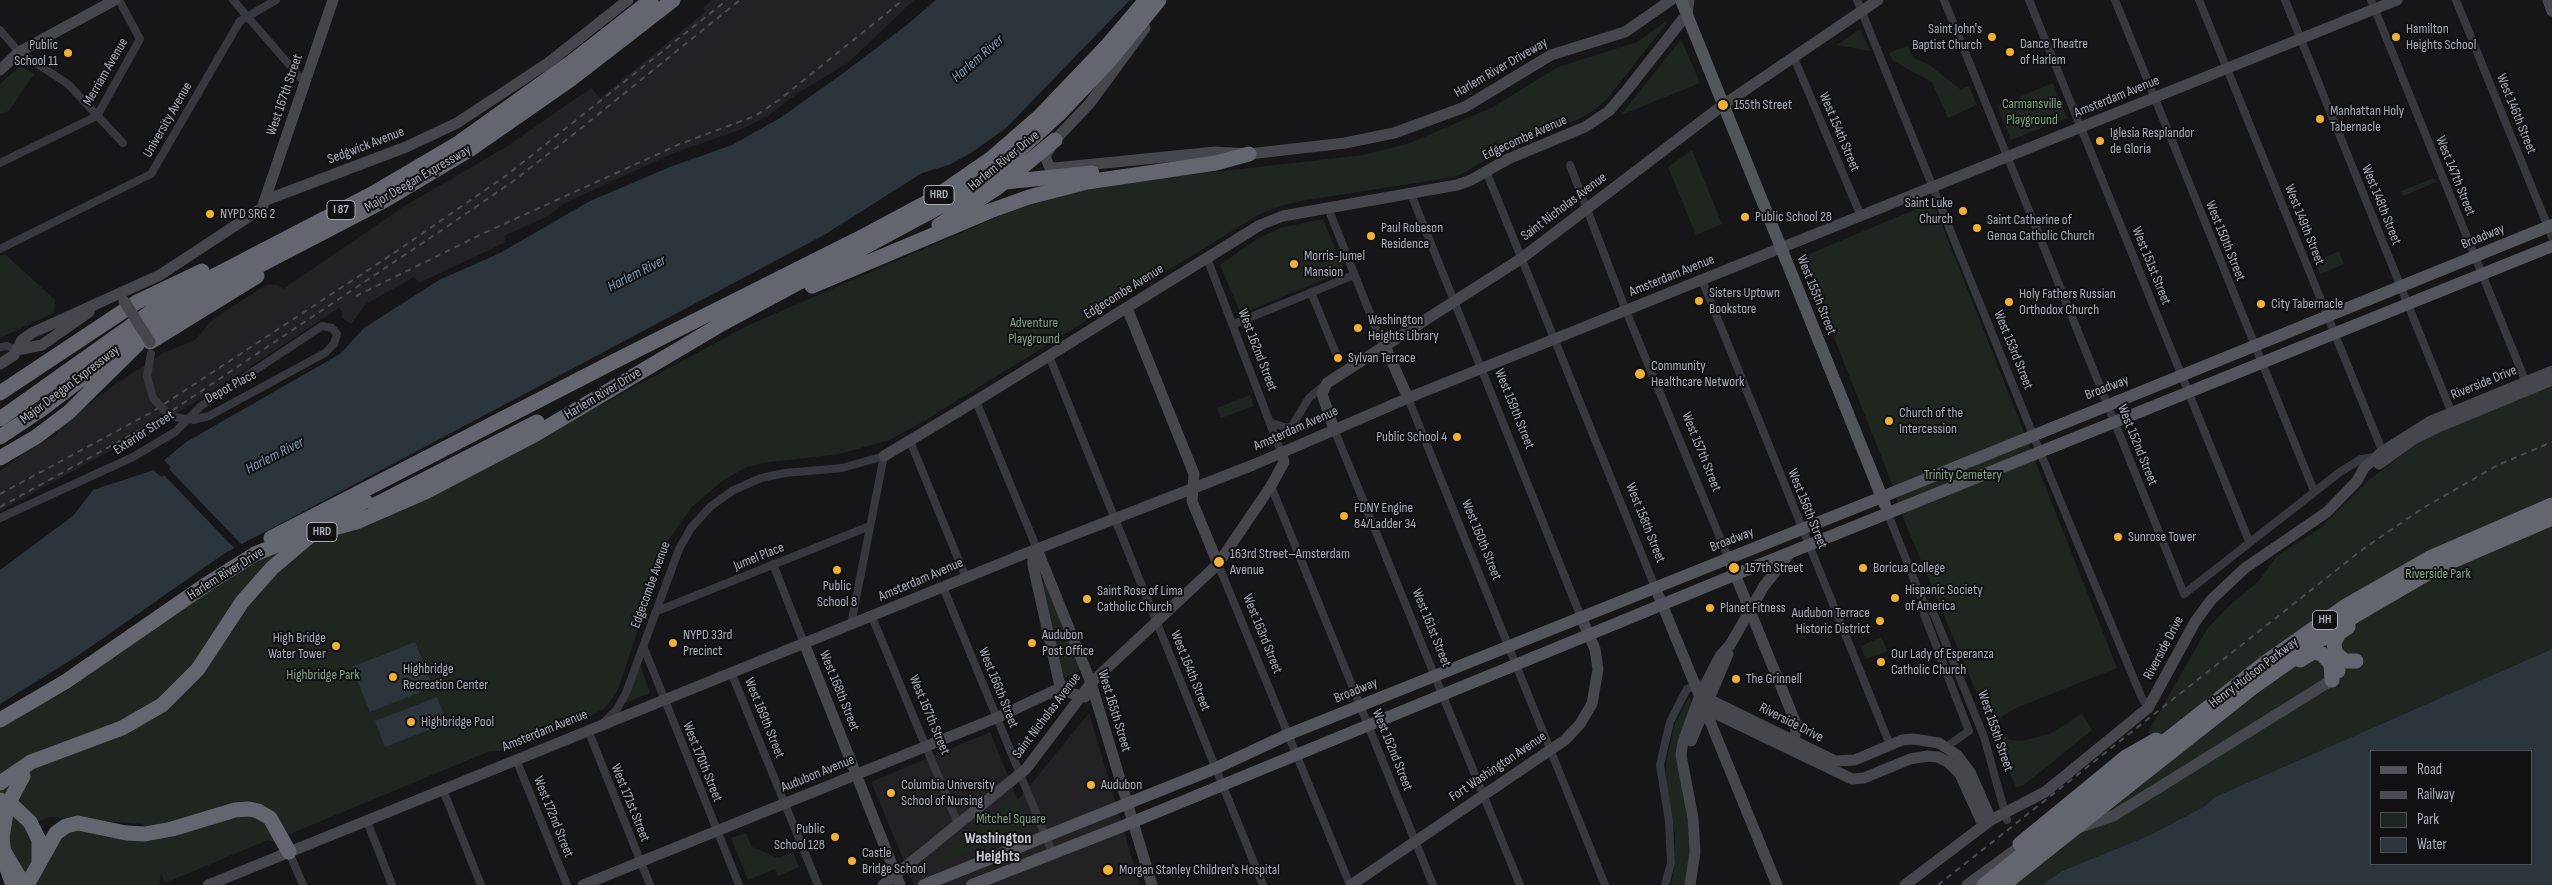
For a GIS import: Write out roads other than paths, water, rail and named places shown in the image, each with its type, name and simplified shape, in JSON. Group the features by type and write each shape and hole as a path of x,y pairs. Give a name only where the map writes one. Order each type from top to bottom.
{"highway":[{"name":"Major Deegan Expressway","path":"0,419 166,301 401,178 477,131 537,88 651,0"},
{"name":"Major Deegan Expressway","path":"0,437 42,409 151,325 201,295 428,176 490,136 571,80 673,0"},
{"name":"Harlem River Drive","path":"0,711 76,666 197,581 250,548 910,212 972,173 1002,150 1050,106 1146,0"},
{"name":"Harlem River Drive","path":"0,720 66,682 207,584 255,554 287,541 364,520 425,492 534,435 718,326 960,195 1023,148 1093,79 1159,0"},
{"path":"0,393 143,298 260,243 369,187 537,88"},
{"path":"897,250 997,188 1054,140"},
{"path":"686,327 710,309 820,249 895,210 933,195 976,185 1092,173 1196,158 1249,154"},
{"path":"718,326 748,317 814,284 990,211 1049,192 1118,176 1216,163 1249,154"},
{"path":"150,342 320,234"},
{"path":"0,458 70,412 139,343 201,295"},
{"path":"13,885 5,863 1,841 5,815 3,797 31,762 122,728 162,705 198,669 242,602 272,568 317,530 549,407 615,369 646,346"},
{"path":"3,797 24,776 41,766 131,732 174,705 208,670 247,608 271,579 313,543 367,504 550,415 612,379 656,362"},
{"name":"Henry Hudson Parkway","path":"2003,885 2120,785 2188,723 2285,648 2388,581 2475,537 2552,505"},
{"name":"Henry Hudson Parkway","path":"1984,885 2253,687 2375,602 2461,556 2552,518"},
{"path":"2332,680 2338,673 2334,643 2339,633 2356,622 2375,602"},
{"path":"2253,687 2313,652 2322,654 2328,660 2332,680"},
{"path":"2334,652 2346,661 2356,660"},
{"path":"2020,844 2126,757 2188,723"},
{"path":"3,797 30,822 39,840 39,862"},
{"path":"1,841 27,884 56,833 72,824 85,824 126,833 145,834 172,829 219,813 242,808 258,811 270,818 289,852"}],"main road":[{"path":"0,70 19,52 114,0"},
{"name":"West 167th Street","path":"266,200 333,0"},
{"name":"Sedgwick Avenue","path":"0,364 11,358 17,350 42,345 106,301 122,298 180,263 259,210 266,200 406,147 456,123 535,72 628,0"},
{"name":"Harlem River Drive","path":"1054,140 1090,103 1165,0"},
{"name":"Harlem River Driveway","path":"1054,140 1045,158 1047,164 1053,168 1215,152 1249,154 1355,142 1423,124 1480,99 1551,55 1625,32 1671,0"},
{"name":"West 155th Street","path":"1681,0 1888,514"},
{"path":"1687,14 1689,0"},
{"name":"Saint Nicholas Avenue","path":"1327,383 1522,258 1723,105 1878,0"},
{"name":"Amsterdam Avenue","path":"210,885 731,672 872,617 1037,549 1116,520 1408,398 1781,250 2301,39 2373,4 2397,0"},
{"path":"2548,0 2552,11"},
{"name":"Edgecombe Avenue","path":"884,456 1127,308 1260,224 1283,216 1457,185 1508,159 1585,127 1609,111 1687,14"},
{"name":"Broadway","path":"924,885 1216,768 1287,734 1882,497 2401,286 2551,229"},
{"path":"970,868 973,884 1053,854 1808,545 2552,246"},
{"path":"122,298 150,342"},
{"name":"West 163rd Street","path":"1127,308 1194,474 1192,501 1218,564"},
{"name":"West 160th Street","path":"1385,346 1408,398"},
{"name":"Riverside Drive","path":"2527,386 2552,371"},
{"name":"Riverside Drive","path":"1791,745 1835,761 1856,760 1902,740 1926,740 1946,748 1962,761 1987,823 2045,792 2148,708 2195,622 2211,600 2258,558 2315,522 2382,456 2453,416 2527,386 2552,380"},
{"name":"West 161st Street","path":"1327,383 1322,394 1334,429"},
{"name":"Saint Nicholas Avenue","path":"883,885 1019,776 1036,757 1091,682 1218,564 1271,486 1284,462 1281,452"},
{"name":"West 165th Street","path":"1037,549 1091,682 1152,885"},
{"name":"West 165th Street","path":"1037,549 1033,565 1062,687"},
{"path":"1690,885 1695,852 1694,826 1681,755 1683,742 1720,656 1730,645 1764,586 1790,553"},
{"name":"West 157th Street","path":"1728,558 1794,721 1796,732 1791,745"},
{"name":"West 158th Street","path":"1655,587 1703,694 1777,885"},
{"name":"West 159th Street","path":"1581,617 1589,636"},
{"name":"Fort Washington Avenue","path":"1350,885 1573,733 1592,704 1598,669 1598,659 1589,636"},
{"name":"West 168th Street","path":"804,643 900,885"},
{"path":"2008,854 2088,832 2332,680"},
{"path":"1062,687 1067,692 1096,702"},
{"name":"Audubon Avenue","path":"583,885 926,747 996,718 1062,687"},
{"name":"Riverside Drive","path":"1703,694 1852,780 1864,778 1910,759 1933,756 1948,762 1974,792"},
{"path":"1902,740 1910,749 1910,759"},
{"path":"1856,760 1857,770 1864,778"},
{"path":"1967,885 2020,844 2087,826 2113,816"},
{"path":"1905,885 1987,823"}],"street":[{"name":"Merriam Avenue","path":"0,163 97,116 140,39 120,0"},
{"path":"233,0 305,83"},
{"name":"University Avenue","path":"0,249 151,174 240,21 247,15 276,0"},
{"name":"West 153rd Street","path":"1858,0 2040,452 2141,696 2148,708"},
{"name":"West 152nd Street","path":"1944,0 2184,594"},
{"name":"West 151st Street","path":"2029,0 2249,541"},
{"name":"West 150th Street","path":"2115,0 2314,491"},
{"name":"West 149th Street","path":"2200,0 2382,456"},
{"name":"West 148th Street","path":"2285,0 2453,416"},
{"name":"West 146th Street","path":"2456,0 2551,229"},
{"name":"West 147th Street","path":"2373,4 2527,386"},
{"path":"0,30 19,52 68,84 122,143"},
{"name":"West 154th Street","path":"1794,58 1861,216"},
{"name":"West 157th Street","path":"1570,166 1588,208 1626,311 1728,558"},
{"name":"West 158th Street","path":"1486,171 1655,587"},
{"name":"West 159th Street","path":"1411,194 1581,617"},
{"name":"West 160th Street","path":"1328,208 1354,275 1385,346"},
{"name":"West 162nd Street","path":"1207,258 1272,423 1281,452"},
{"path":"1234,324 1354,275"},
{"name":"West 156th Street","path":"1702,280 1890,745"},
{"path":"1311,292 1337,356"},
{"name":"Exterior Street","path":"0,518 134,457 175,432 200,406 316,328 329,326 337,334"},
{"name":"Depot Place","path":"150,342 152,351 147,376 153,398 169,414 187,420 209,416 325,353 334,344 337,334"},
{"path":"0,346 7,346 17,350"},
{"name":"West 164th Street","path":"1048,356 1263,885"},
{"name":"Saint Nicholas Avenue","path":"1272,423 1287,428 1292,426 1309,398 1327,383"},
{"name":"West 160th Street","path":"1408,398 1605,885"},
{"name":"West 165th Street","path":"976,401 1037,549"},
{"name":"West 161st Street","path":"1334,429 1520,885"},
{"path":"910,441 966,578"},
{"path":"851,624 884,456"},
{"name":"Edgecombe Avenue","path":"601,725 622,701 644,648 675,558 686,536 697,521 724,496 749,482 770,476 842,468 884,456"},
{"name":"Riverside Drive","path":"2184,594 2314,491 2357,461 2382,456"},
{"name":"West 162nd Street","path":"1271,486 1433,885"},
{"name":"West 155th Street","path":"1888,514 1923,602 1924,614 1969,731 1946,748"},
{"name":"Jumel Place","path":"656,611 870,526"},
{"name":"West 168th Street","path":"773,564 804,643"},
{"name":"West 163rd Street","path":"1218,564 1350,885"},
{"name":"West 166th Street","path":"943,587 1019,776 1053,854"},
{"name":"West 155th Street","path":"1923,602 1931,607 1984,737 2008,820"},
{"name":"West 167th Street","path":"872,617 958,824"},
{"name":"West 170th Street","path":"644,648 663,700 739,885"},
{"name":"West 169th Street","path":"731,672 818,885"},
{"path":"1665,885 1671,862 1669,821 1660,765 1670,722 1687,689 1703,694"},
{"name":"West 171st Street","path":"588,730 650,885"},
{"name":"West 172nd Street","path":"516,759 567,885"},
{"path":"443,790 481,885"},
{"path":"367,821 392,885"},
{"path":"289,852 303,885"}],"water":[{"name":"Harlem River","path":"936,0 1130,0 1006,128 971,153 949,165 922,173 824,235 225,553 79,655 0,704 0,570 73,516 93,490 151,471 186,442 340,354 364,328 439,280 500,253 590,201 670,167 732,145 780,118 842,74 908,24"},
{"name":"Highbridge Recreation Center","path":"415,642 433,687 370,712 352,667"},
{"path":"2552,649 2552,885 2042,885 2062,871 2150,835 2205,806 2215,797"},
{"name":"Highbridge Pool","path":"437,697 447,723 385,747 375,721"}],"railway":[{"path":"0,494 152,412 391,255 507,175 727,0"},
{"path":"0,507 158,420 445,228 512,182 740,0"},
{"path":"356,296 484,233 680,144 755,116 779,100 903,0"},
{"path":"1938,885 2363,549 2423,508 2498,465 2552,442"}],"place":[{"name":"Saint John's Baptist Church","path":"1992,37"},
{"name":"Hamilton Heights School","path":"2396,37"},
{"name":"Dance Theatre of Harlem","path":"2010,52"},
{"name":"Public School 11","path":"68,53"},
{"name":"155th Street","path":"1723,105"},
{"name":"Manhattan Holy Tabernacle","path":"2320,119"},
{"name":"Iglesia Resplandor de Gloria","path":"2100,141"},
{"name":"Saint Luke Church","path":"1963,211"},
{"name":"NYPD SRG 2","path":"210,214"},
{"name":"Public School 28","path":"1745,217"},
{"name":"Saint Catherine of Genoa Catholic Church","path":"1977,228"},
{"name":"Paul Robeson Residence","path":"1371,236"},
{"name":"Morris-Jumel Mansion","path":"1294,264"},
{"name":"Sisters Uptown Bookstore","path":"1699,301"},
{"name":"Holy Fathers Russian Orthodox Church","path":"2009,302"},
{"name":"City Tabernacle","path":"2261,304"},
{"name":"Washington Heights Library","path":"1358,328"},
{"name":"Sylvan Terrace","path":"1338,358"},
{"name":"Community Healthcare Network","path":"1640,374"},
{"name":"Church of the Intercession","path":"1889,421"},
{"name":"Public School 4","path":"1457,437"},
{"name":"FDNY Engine 84/Ladder 34","path":"1344,516"},
{"name":"Sunrose Tower","path":"2118,537"},
{"name":"163rd Street–Amsterdam Avenue","path":"1219,562"},
{"name":"157th Street","path":"1734,568"},
{"name":"Boricua College","path":"1863,568"},
{"name":"Public School 8","path":"837,570"},
{"name":"Hispanic Society of America","path":"1895,598"},
{"name":"Saint Rose of Lima Catholic Church","path":"1087,599"},
{"name":"Planet Fitness","path":"1710,608"},
{"name":"Audubon Terrace Historic District","path":"1880,621"},
{"name":"NYPD 33rd Precinct","path":"673,643"},
{"name":"Audubon Post Office","path":"1032,643"},
{"name":"High Bridge Water Tower","path":"336,646"},
{"name":"Our Lady of Esperanza Catholic Church","path":"1881,662"},
{"name":"Highbridge Recreation Center","path":"393,677"},
{"name":"The Grinnell","path":"1736,679"},
{"name":"Highbridge Pool","path":"411,722"},
{"name":"Audubon","path":"1091,785"},
{"name":"Columbia University School of Nursing","path":"891,793"},
{"name":"Public School 128","path":"835,837"},
{"name":"Castle Bridge School","path":"852,861"},
{"name":"Morgan Stanley Children's Hospital","path":"1108,870"}],"district":[{"name":"Washington Heights","path":"998,848"}],"park label":[{"name":"Carmansville Playground","path":"2032,112"},
{"name":"Adventure Playground","path":"1034,332"},
{"name":"Trinity Cemetery","path":"1963,475"},
{"name":"Riverside Park","path":"2438,574"},
{"name":"Highbridge Park","path":"323,675"},
{"name":"Mitchel Square","path":"1011,819"}]}
